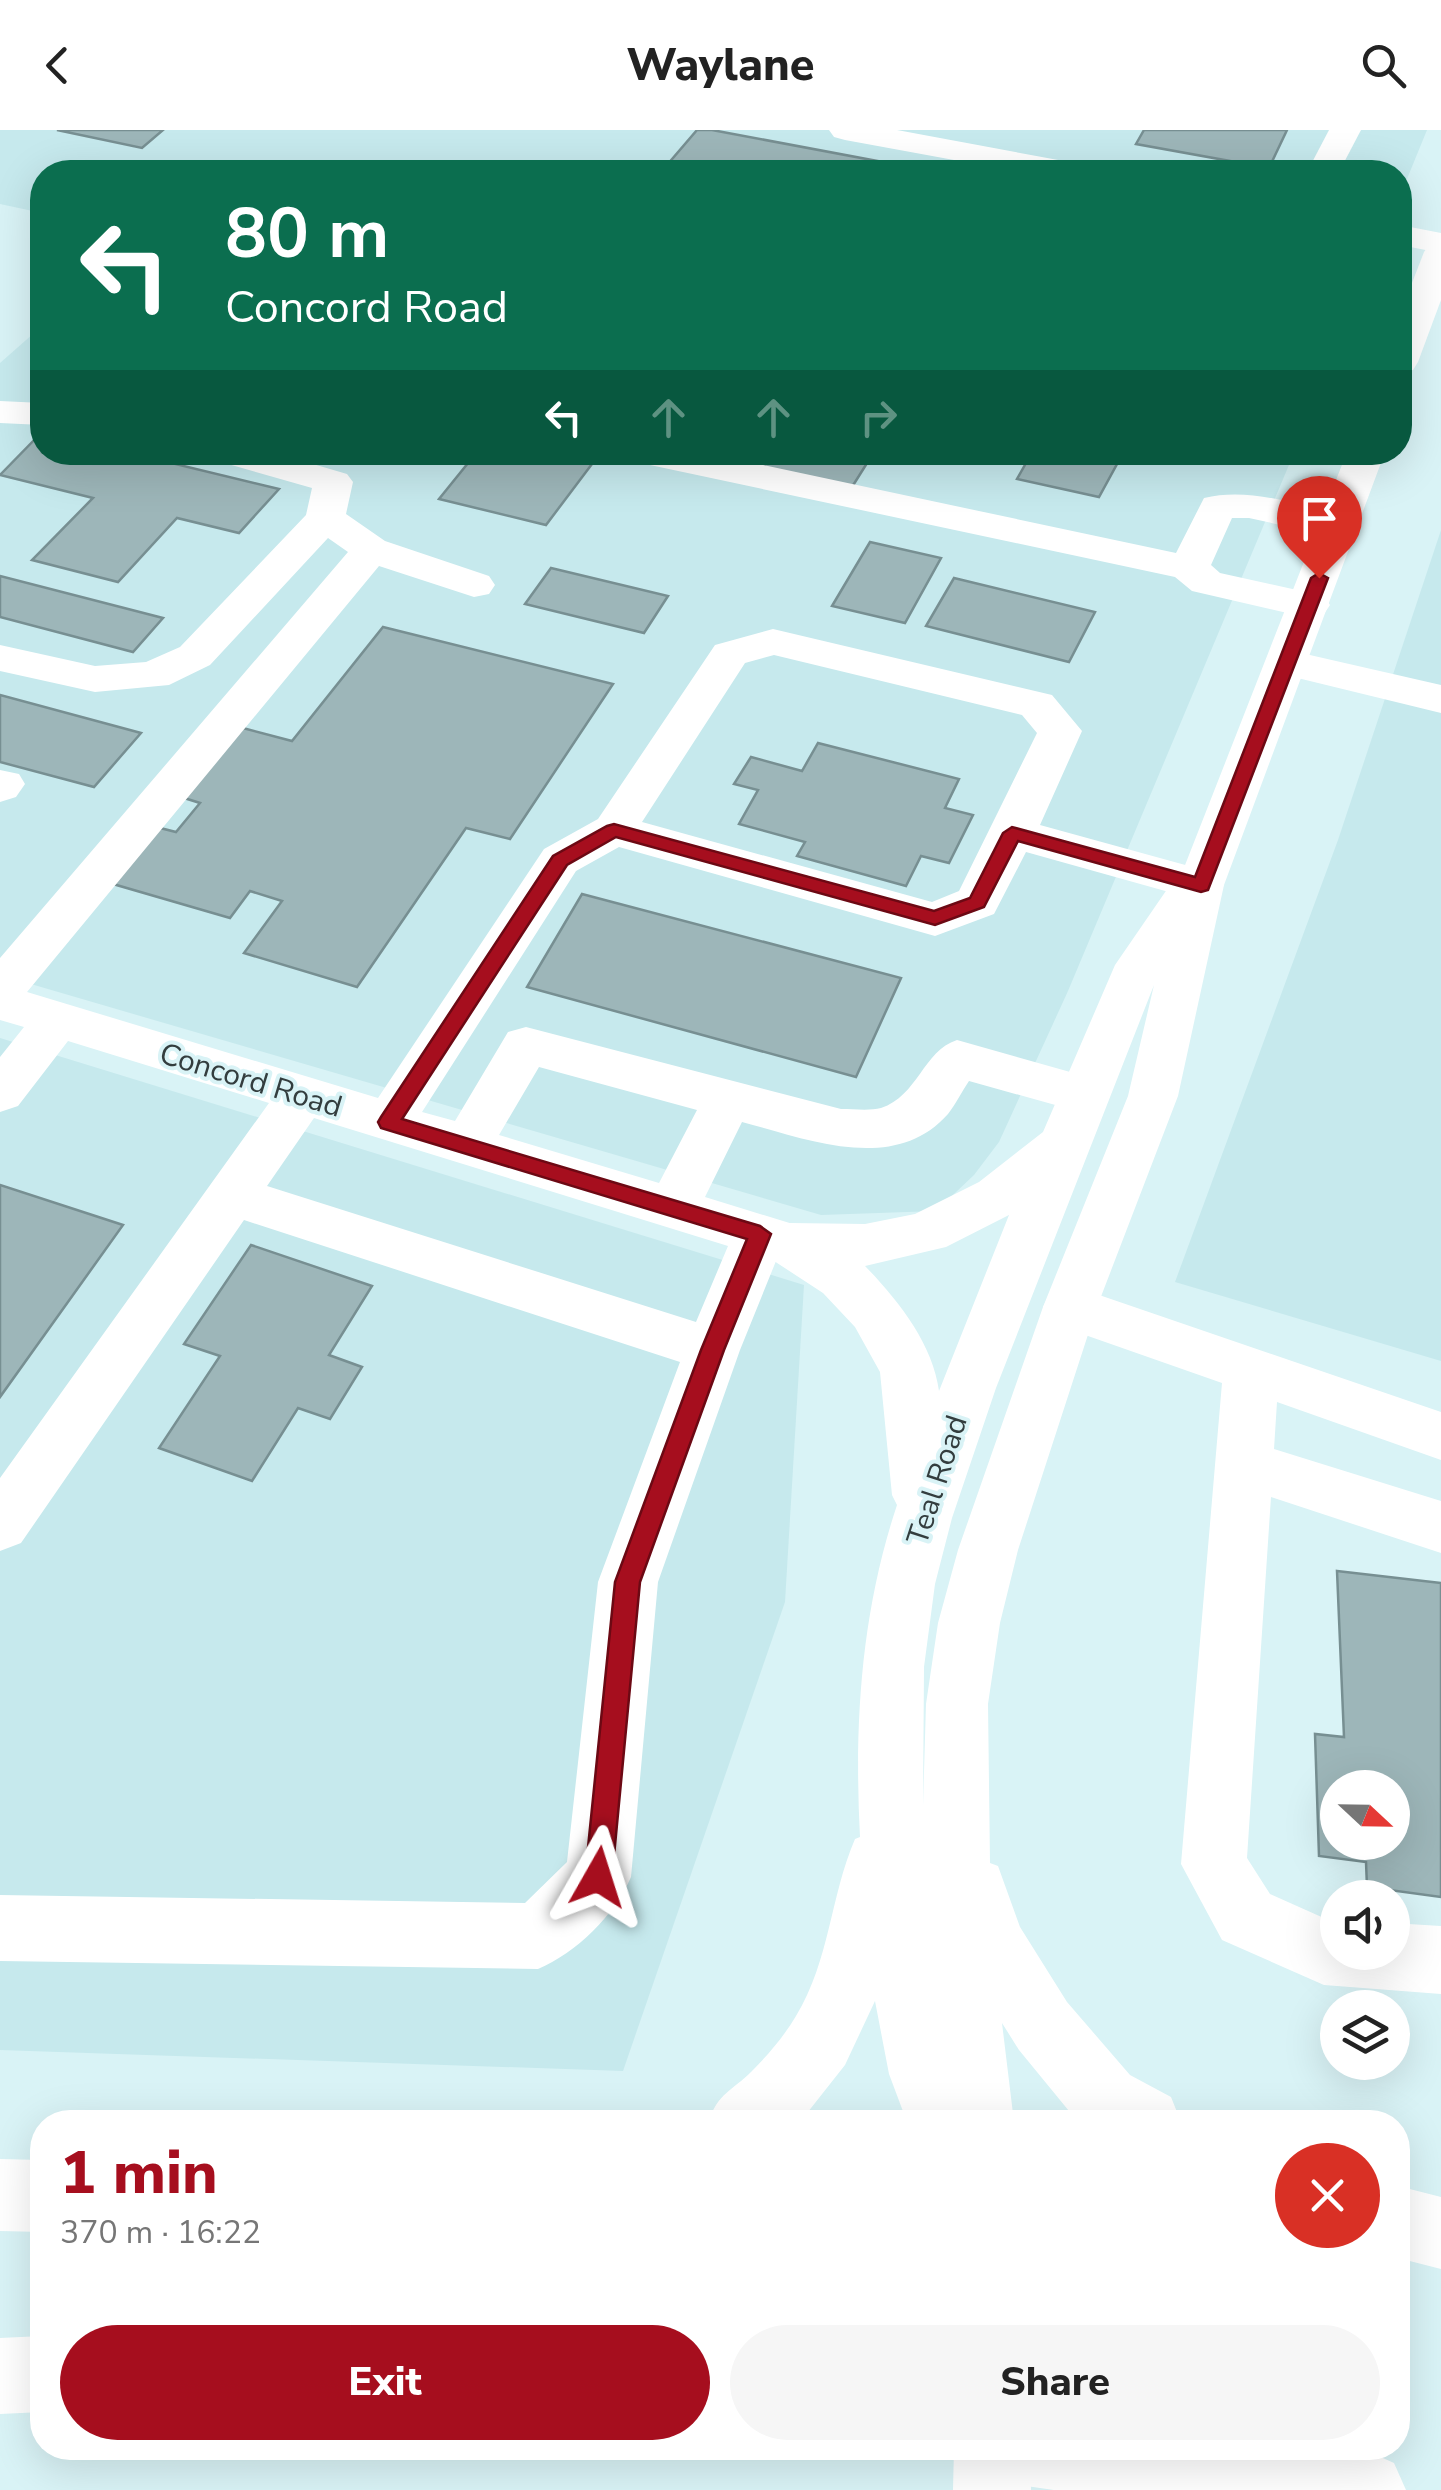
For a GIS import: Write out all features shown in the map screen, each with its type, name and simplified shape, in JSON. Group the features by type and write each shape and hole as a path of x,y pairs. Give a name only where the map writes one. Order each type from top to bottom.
{"main road":[{"path":"1330,160 1344,130"},
{"path":"854,131 960,141 1017,160"},
{"path":"1412,237 1441,243"},
{"path":"1412,310 1441,252"},
{"path":"0,412 30,413"},
{"path":"0,658 96,679 154,676 194,656 324,518 333,482 274,465"},
{"path":"702,465 1189,568 1206,582 1310,605"},
{"name":"Teal Road","path":"978,2110 967,2020 955,1822 957,1704 969,1623 988,1550 1070,1307 1153,1096 1201,885 1361,465"},
{"path":"1189,568 1218,506 1249,506 1339,526"},
{"path":"324,518 372,550 474,584"},
{"path":"0,990 372,550"},
{"path":"389,1122 560,860 614,830 730,654 773,642 1036,705 1060,731 977,902 935,918 614,830"},
{"path":"194,656 258,685"},
{"path":"1288,663 1441,699"},
{"path":"1012,833 1201,885"},
{"name":"Teal Road","path":"940,2110 919,2053 903,1955 889,1793 894,1651 905,1584 923,1516 970,1383 1075,1116 1139,966 1179,904 1201,885"},
{"name":"Concord Road","path":"0,1002 775,1239"},
{"path":"0,1093 57,1020"},
{"path":"466,1146 526,1044 840,1130 891,1126 929,1102 957,1059 1075,1116 1025,1180 950,1224 874,1244 775,1239"},
{"path":"0,1525 302,1096"},
{"path":"672,1208 728,1099"},
{"path":"232,1196 712,1350"},
{"path":"0,1928 538,1936 598,1877 628,1582 712,1350 775,1239"},
{"path":"775,1239 842,1278 874,1311 908,1370 923,1516"},
{"path":"1070,1307 1441,1436"},
{"path":"1251,1370 1214,1864 1246,1917 1324,1952 1441,1960"},
{"path":"1244,1464 1441,1527"},
{"path":"761,2110 817,2049 849,1978 873,1894 889,1793"},
{"path":"955,1822 991,1943 1043,2026 1105,2100 1124,2110"},
{"path":"0,2195 30,2196"},
{"path":"1410,2225 1441,2233"},
{"path":"1410,2249 1441,2252"},
{"path":"0,2376 30,2375"},
{"path":"992,2460 992,2490"},
{"path":"1077,2460 1146,2476 1366,2490"}],"shaded area":[{"path":"0,130 1427,130 1412,167 1412,160 30,160 30,210 0,204"},
{"path":"30,337 30,465 1289,465 1068,991 999,1142 974,1175 936,1211 821,1215 0,975 0,363"},
{"path":"1441,530 1441,1361 1175,1282 1338,840"},
{"path":"0,1038 804,1285 785,1602 623,2071 0,2050"}],"building":[{"path":"57,130 163,130 142,148"},
{"path":"697,130 712,130 872,160 671,160"},
{"path":"1144,130 1287,130 1273,160 1225,160 1136,144"},
{"path":"30,444 30,465 180,465 279,489 239,533 177,518 118,582 32,560 93,498 0,475"},
{"path":"466,465 591,465 546,525 439,499"},
{"path":"765,465 866,465 852,487 763,468"},
{"path":"1025,465 1116,465 1099,497 1017,479"},
{"path":"870,542 941,558 905,623 832,606"},
{"path":"551,568 668,596 644,633 525,604"},
{"path":"0,576 163,618 133,652 0,617"},
{"path":"954,578 1095,612 1069,662 926,626"},
{"path":"383,627 613,684 510,839 466,828 357,987 244,953 282,901 250,891 230,918 113,884 160,828 176,832 200,803 181,797 239,727 292,741"},
{"path":"0,695 141,733 94,787 0,762"},
{"path":"818,743 959,779 945,808 973,815 949,863 921,856 906,886 797,856 805,842 739,824 758,790 734,784 751,757 802,771"},
{"path":"582,894 901,978 856,1077 527,987"},
{"path":"0,1185 123,1225 0,1397"},
{"path":"251,1245 372,1286 329,1355 362,1367 330,1419 298,1408 252,1481 159,1448 220,1356 184,1344"},
{"path":"1337,1571 1441,1583 1441,1897 1410,1893 1410,1880 1367,1880 1366,1862 1350,1860 1410,1860 1410,1770 1320,1770 1319,1856 1315,1734 1344,1737"}],"route":[{"path":"598,1877 628,1582 712,1350 760,1234 389,1122 560,860 614,830 935,918 977,902 1012,833 1201,885 1319,578"}]}
